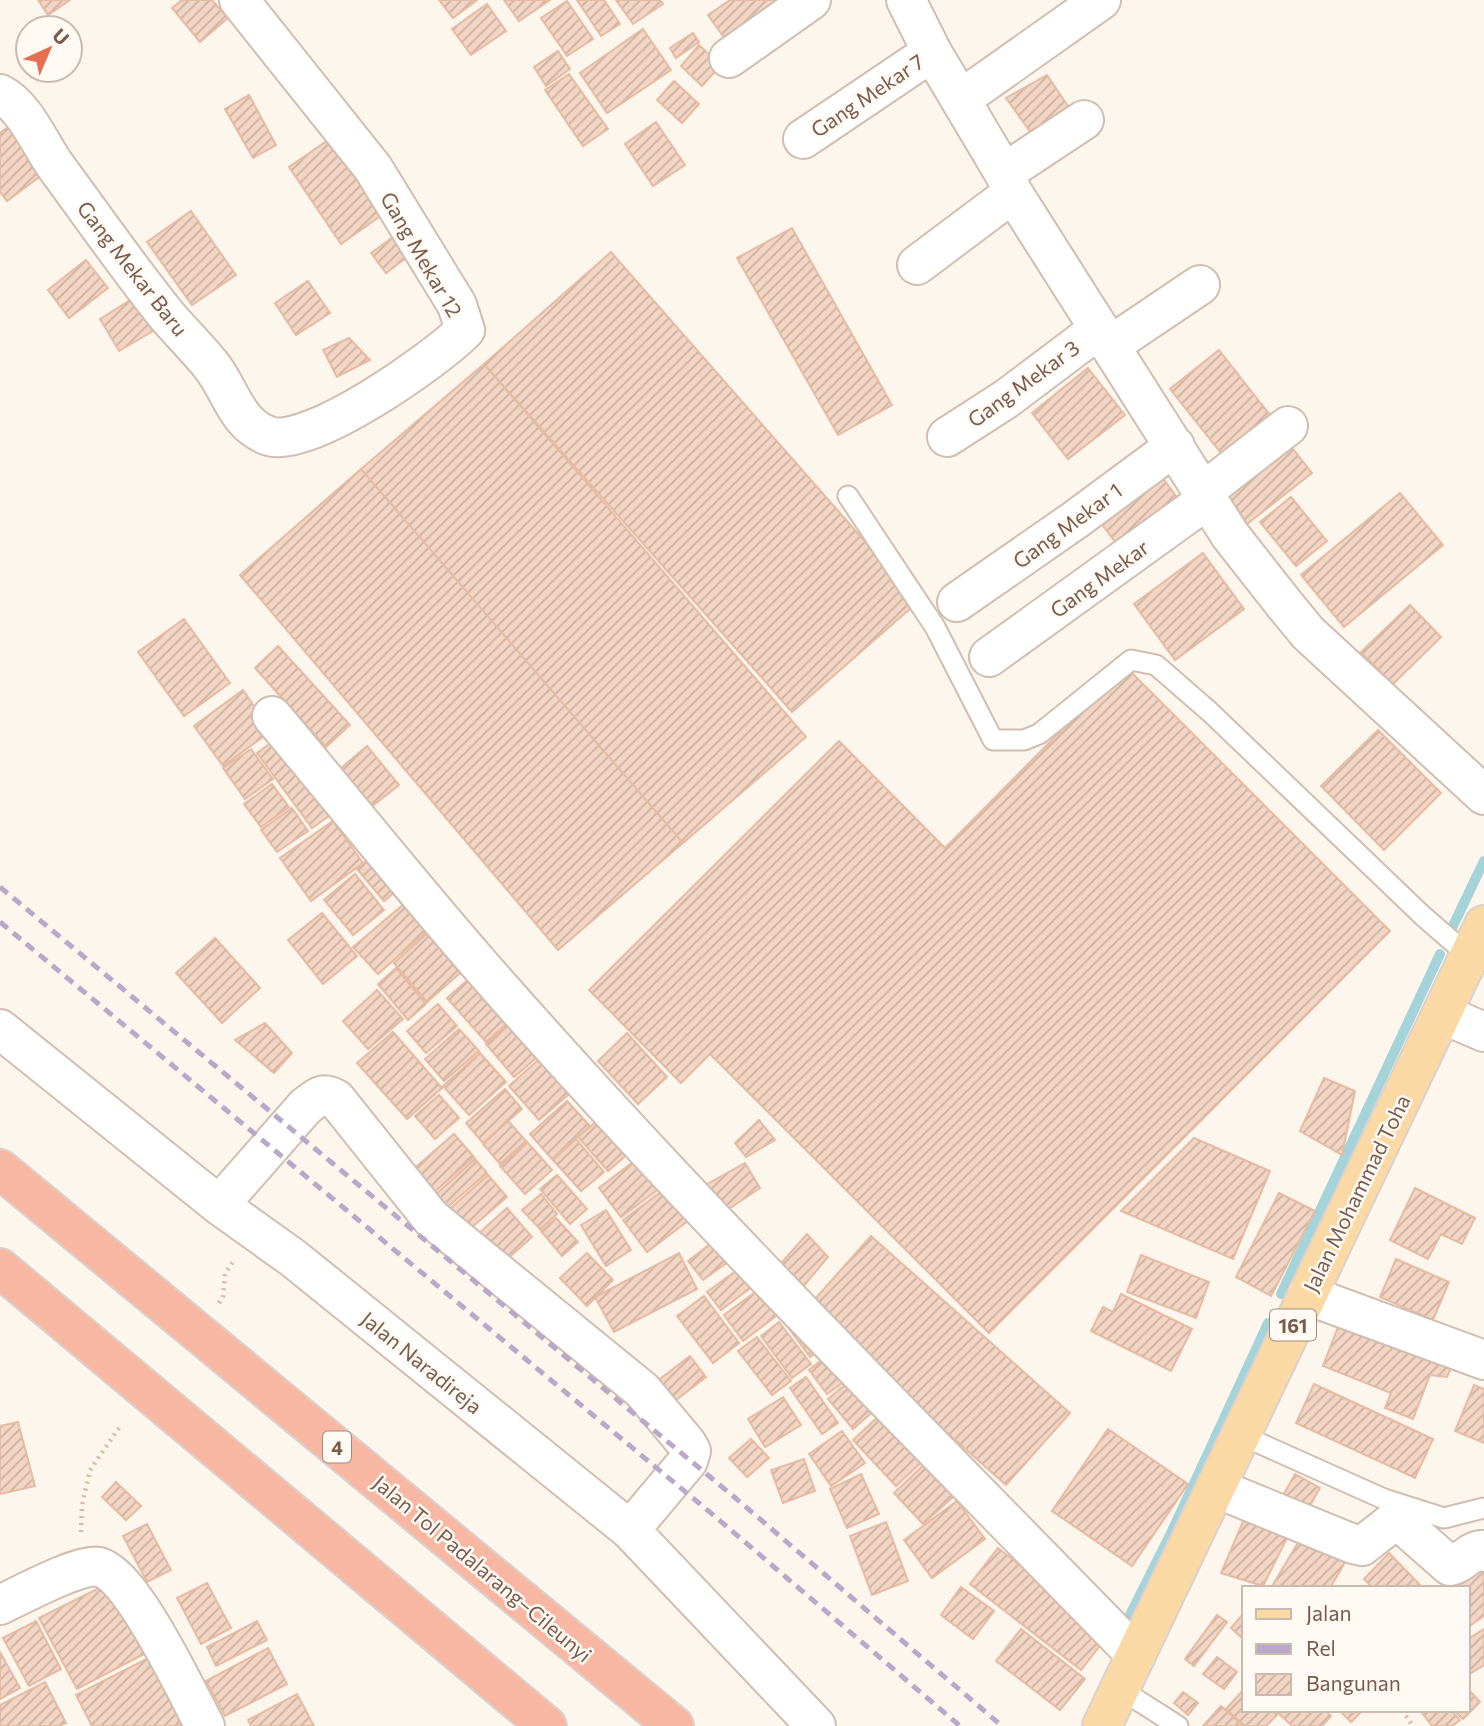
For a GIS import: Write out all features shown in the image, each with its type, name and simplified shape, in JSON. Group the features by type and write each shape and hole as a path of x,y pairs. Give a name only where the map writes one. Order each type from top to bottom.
{"highway":[{"name":"Jalan Tol Padalarang–Cileunyi","path":"0,1169 674,1726"},
{"path":"0,1268 547,1726"}],"main road":[{"name":"Jalan Mohammad Toha","path":"1102,1726 1476,940"}],"street":[{"name":"Gang Mekar 12","path":"239,0 373,168 457,305 465,330 450,346 380,394 316,428 294,435 271,437"},
{"path":"729,58 811,0"},
{"path":"907,0 932,52 1009,183 1230,535 1308,633 1484,795"},
{"path":"961,99 1101,0"},
{"name":"Gang Mekar 7","path":"803,139 932,52"},
{"name":"Gang Mekar Baru","path":"0,94 21,112 45,153 167,316 213,366 241,416 271,437"},
{"path":"917,265 1084,120"},
{"name":"Gang Mekar 3","path":"947,437 1105,337 1200,285"},
{"name":"Gang Mekar","path":"989,657 1111,570 1288,426"},
{"name":"Gang Mekar 1","path":"957,602 1175,446"},
{"path":"1075,520 1111,570"},
{"path":"272,716 493,980 1128,1672"},
{"path":"1441,1014 1484,1032"},
{"name":"Jalan Naradireja","path":"0,1029 219,1205 293,1258 630,1530 816,1726"},
{"path":"219,1205 306,1107 327,1094 336,1099 431,1218 642,1390 687,1444 691,1451 688,1461 630,1530"},
{"path":"1307,1295 1484,1360"},
{"path":"1216,1488 1353,1544 1362,1546 1394,1521 1400,1522 1450,1566 1456,1565 1477,1550 1484,1552"},
{"path":"0,1605 83,1567 98,1567 114,1575 152,1625 205,1726"}],"lane":[{"path":"848,496 935,626 993,740 1024,740 1039,734 1131,660 1156,665 1210,712 1413,907 1476,940"},
{"path":"1241,1435 1384,1499 1444,1518 1484,1508"},
{"path":"1128,1672 1178,1726"}],"path":[{"path":"218,1304 223,1297 225,1274 255,1230"},
{"path":"83,1567 82,1504 90,1470 119,1428"}],"building":[{"path":"38,0 70,0 49,14"},
{"path":"182,0 212,0 228,18 200,42 172,8"},
{"path":"439,0 477,0 453,18"},
{"path":"504,0 550,0 519,21"},
{"path":"577,0 604,0 620,24 601,36"},
{"path":"616,0 660,0 663,4 633,24"},
{"path":"730,0 790,0 727,42 708,15"},
{"path":"567,1 593,39 567,56 541,18"},
{"path":"487,4 506,31 471,55 452,29"},
{"path":"643,29 671,70 607,113 580,73"},
{"path":"693,33 699,42 676,58 670,48"},
{"path":"699,45 721,65 702,86 681,66"},
{"path":"558,51 570,69 546,86 534,67"},
{"path":"569,74 608,129 583,146 545,90"},
{"path":"1047,75 1074,115 1036,140 1006,98"},
{"path":"674,81 699,104 682,123 657,100"},
{"path":"249,95 276,145 253,158 225,109"},
{"path":"656,122 685,165 653,186 625,144"},
{"path":"8,127 42,175 7,201 0,192 0,133"},
{"path":"334,136 386,212 341,244 289,167"},
{"path":"191,211 236,275 192,305 147,242"},
{"path":"792,228 892,405 838,435 737,258"},
{"path":"396,235 410,255 386,273 371,253"},
{"path":"611,252 918,602 792,712 484,364"},
{"path":"86,260 108,288 69,318 48,290"},
{"path":"308,281 330,313 296,335 275,303"},
{"path":"140,294 160,327 119,351 100,319"},
{"path":"349,338 370,360 337,377 323,350"},
{"path":"1219,350 1277,424 1229,463 1170,389"},
{"path":"484,364 806,737 683,843 361,469"},
{"path":"1088,368 1125,415 1068,459 1032,413"},
{"path":"1282,435 1312,473 1247,524 1217,486"},
{"path":"361,469 683,843 558,950 240,575"},
{"path":"1156,469 1182,504 1121,550 1095,515"},
{"path":"1400,493 1443,545 1344,627 1301,575"},
{"path":"1291,497 1327,541 1296,566 1260,522"},
{"path":"1203,553 1244,609 1175,660 1134,604"},
{"path":"1410,605 1441,637 1393,684 1361,652"},
{"path":"184,619 230,683 184,716 138,652"},
{"path":"278,646 350,725 326,747 255,668"},
{"path":"1125,666 1390,931 989,1333 710,1054 681,1083 589,990 839,741 945,848"},
{"path":"243,690 271,731 223,766 194,726"},
{"path":"1378,730 1441,793 1384,850 1321,786"},
{"path":"282,735 336,811 312,828 257,753"},
{"path":"367,746 399,785 371,807 340,769"},
{"path":"251,749 273,779 245,799 223,768"},
{"path":"272,784 289,807 261,827 244,804"},
{"path":"292,808 308,831 277,852 261,830"},
{"path":"333,821 363,863 311,901 280,858"},
{"path":"378,851 405,884 384,901 357,869"},
{"path":"355,874 384,910 353,935 324,900"},
{"path":"405,903 428,930 378,974 353,947"},
{"path":"322,913 357,956 323,984 288,940"},
{"path":"432,929 466,968 427,1002 394,963"},
{"path":"215,938 260,988 222,1023 176,973"},
{"path":"396,968 426,1004 408,1020 378,984"},
{"path":"479,970 518,1014 486,1042 447,998"},
{"path":"377,990 403,1019 368,1049 343,1021"},
{"path":"438,1004 457,1026 426,1053 407,1031"},
{"path":"513,1020 542,1053 514,1077 486,1044"},
{"path":"265,1023 292,1053 274,1073 235,1040"},
{"path":"459,1029 479,1051 444,1081 425,1059"},
{"path":"393,1032 442,1088 407,1119 357,1063"},
{"path":"627,1033 667,1077 638,1104 598,1061"},
{"path":"480,1053 506,1082 469,1115 443,1086"},
{"path":"545,1054 575,1089 539,1120 509,1086"},
{"path":"1324,1078 1355,1091 1342,1155 1300,1131"},
{"path":"505,1089 522,1109 483,1143 466,1123"},
{"path":"439,1095 459,1118 435,1139 415,1116"},
{"path":"567,1101 590,1126 552,1159 530,1134"},
{"path":"606,1113 636,1147 608,1171 578,1137"},
{"path":"759,1120 775,1140 746,1157 735,1143"},
{"path":"508,1121 526,1141 500,1164 483,1144"},
{"path":"454,1134 474,1157 431,1195 410,1172"},
{"path":"1194,1138 1270,1171 1233,1259 1121,1211"},
{"path":"576,1139 604,1172 581,1191 553,1160"},
{"path":"527,1142 552,1170 525,1194 500,1166"},
{"path":"641,1156 664,1185 621,1217 599,1188"},
{"path":"475,1159 487,1173 445,1209 434,1196"},
{"path":"745,1163 760,1188 720,1215 700,1188"},
{"path":"488,1175 507,1197 464,1234 445,1213"},
{"path":"557,1175 587,1209 570,1224 540,1189"},
{"path":"673,1183 697,1214 647,1252 623,1220"},
{"path":"1415,1188 1475,1218 1462,1244 1441,1234 1428,1259 1390,1240"},
{"path":"1279,1193 1315,1211 1271,1296 1236,1277"},
{"path":"541,1194 557,1214 540,1229 522,1210"},
{"path":"507,1208 532,1237 504,1262 478,1234"},
{"path":"606,1210 631,1250 606,1266 581,1225"},
{"path":"556,1218 578,1242 562,1256 541,1231"},
{"path":"807,1234 828,1257 796,1295 775,1270"},
{"path":"871,1236 1070,1413 1006,1485 807,1308"},
{"path":"717,1239 732,1259 703,1280 688,1261"},
{"path":"587,1253 613,1280 587,1306 560,1278"},
{"path":"679,1253 697,1289 614,1332 595,1297"},
{"path":"1141,1255 1209,1282 1196,1318 1127,1292"},
{"path":"1396,1259 1449,1282 1433,1320 1380,1297"},
{"path":"744,1265 757,1283 721,1310 707,1292"},
{"path":"765,1285 784,1310 743,1341 724,1315"},
{"path":"1121,1294 1192,1329 1171,1371 1091,1331 1103,1307 1113,1312"},
{"path":"704,1296 739,1343 713,1363 677,1316"},
{"path":"1343,1314 1455,1359 1447,1377 1430,1375 1413,1419 1385,1408 1391,1393 1323,1366"},
{"path":"782,1319 822,1348 810,1357"},
{"path":"779,1322 811,1364 792,1378 761,1336"},
{"path":"757,1337 791,1381 772,1395 738,1351"},
{"path":"833,1351 852,1376 827,1394 809,1370"},
{"path":"690,1356 706,1377 672,1403 656,1382"},
{"path":"806,1377 838,1423 822,1434 790,1388"},
{"path":"852,1379 877,1408 853,1429 828,1399"},
{"path":"1314,1384 1433,1439 1415,1478 1296,1423"},
{"path":"1474,1385 1484,1389 1484,1443 1455,1431"},
{"path":"783,1397 801,1425 765,1447 748,1419"},
{"path":"882,1413 925,1459 896,1486 853,1440"},
{"path":"18,1422 35,1486 0,1494 0,1426"},
{"path":"1108,1429 1188,1484 1132,1566 1052,1511"},
{"path":"842,1431 865,1463 831,1486 809,1454"},
{"path":"751,1439 769,1458 747,1477 729,1458"},
{"path":"932,1457 962,1489 923,1524 894,1493"},
{"path":"804,1459 815,1491 783,1503 771,1470"},
{"path":"861,1474 879,1514 847,1528 830,1489"},
{"path":"1295,1474 1320,1488 1307,1511 1282,1497"},
{"path":"116,1482 141,1506 126,1520 102,1497"},
{"path":"957,1501 985,1539 932,1578 904,1540"},
{"path":"1247,1512 1289,1534 1263,1586 1221,1573"},
{"path":"886,1522 908,1581 872,1595 850,1536"},
{"path":"147,1524 171,1570 147,1582 123,1536"},
{"path":"1305,1531 1350,1554 1331,1586 1272,1586"},
{"path":"998,1548 1109,1634 1081,1670 970,1584"},
{"path":"1389,1553 1421,1586 1371,1586 1364,1579"},
{"path":"1484,1564 1484,1616 1470,1626 1470,1586 1452,1586"},
{"path":"109,1583 146,1653 77,1689 39,1618"},
{"path":"207,1583 231,1628 201,1644 177,1598"},
{"path":"961,1587 994,1611 973,1639 941,1615"},
{"path":"1217,1615 1227,1622 1194,1666 1185,1659"},
{"path":"1242,1615 1242,1638 1231,1628"},
{"path":"36,1621 61,1669 29,1686 3,1638"},
{"path":"257,1621 267,1640 216,1666 207,1647"},
{"path":"1021,1629 1085,1679 1060,1710 996,1661"},
{"path":"1484,1629 1484,1665 1470,1674 1470,1638"},
{"path":"268,1648 287,1684 225,1716 206,1681"},
{"path":"0,1652 20,1688 0,1699"},
{"path":"156,1654 191,1719 178,1726 92,1726 76,1695"},
{"path":"1217,1657 1237,1672 1224,1689 1203,1674"},
{"path":"45,1682 66,1723 60,1726 0,1726 0,1705"},
{"path":"1242,1691 1242,1712 1274,1712 1277,1715 1266,1726 1245,1726 1226,1709"},
{"path":"1470,1691 1480,1702 1470,1712"},
{"path":"1183,1692 1198,1703 1188,1715 1174,1703"},
{"path":"297,1694 314,1726 251,1726 248,1720"},
{"path":"1221,1706 1243,1726 1203,1726"},
{"path":"1277,1712 1327,1712 1331,1716 1322,1726 1292,1726"},
{"path":"1341,1712 1361,1712 1351,1722"},
{"path":"1422,1712 1453,1712 1460,1720 1452,1726 1432,1726"},
{"path":"1456,1712 1470,1712 1463,1719"}],"waterway":[{"path":"1452,928 1484,861"},
{"path":"1281,1294 1440,954"},
{"path":"1123,1629 1173,1529 1268,1323"}],"railway":[{"path":"0,887 733,1496 1002,1726"},
{"path":"0,922 718,1519 960,1726"}]}
